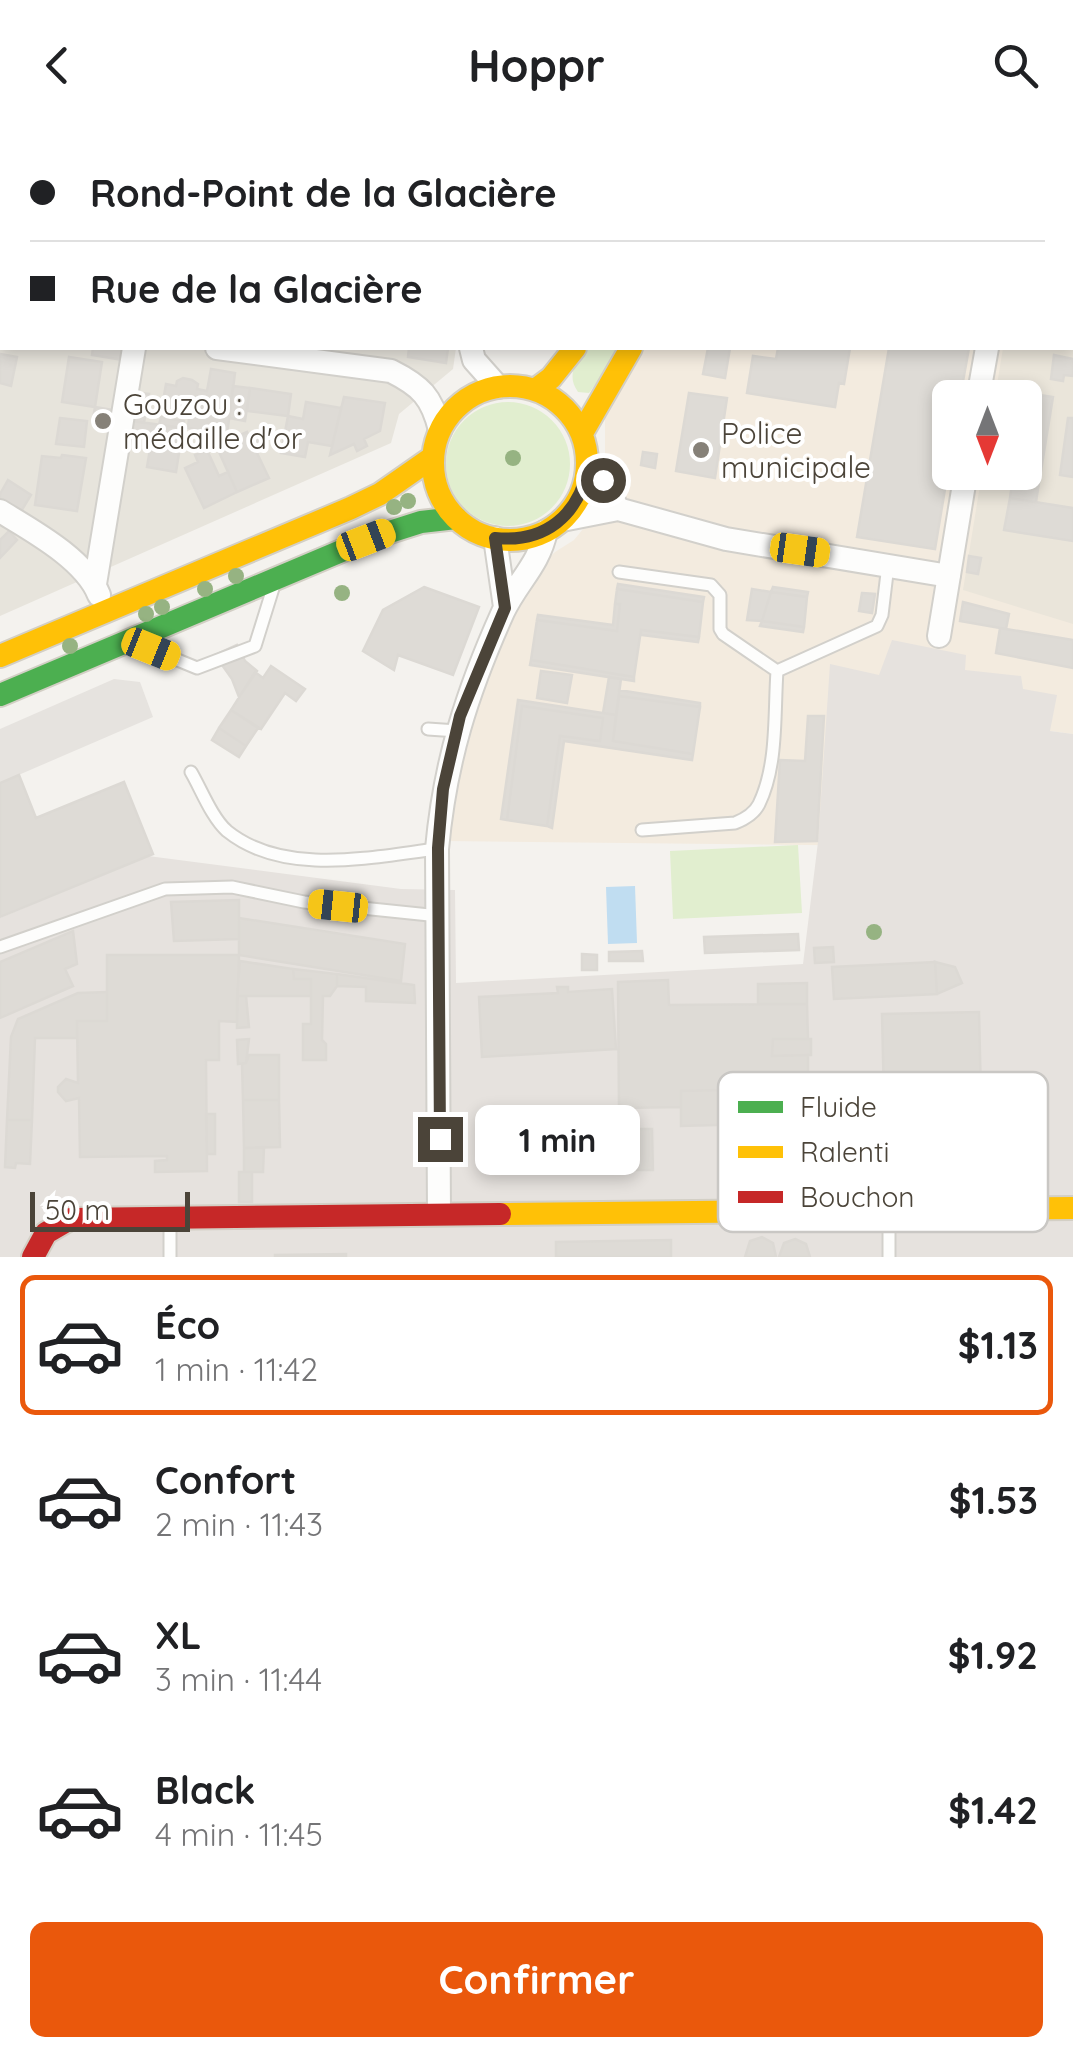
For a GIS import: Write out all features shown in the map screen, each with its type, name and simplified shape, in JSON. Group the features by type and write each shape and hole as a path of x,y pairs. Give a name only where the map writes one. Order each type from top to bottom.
{"main road":[{"path":"535,390 551,378 573,350"},
{"path":"582,433 630,350"},
{"path":"498,386 535,390 554,400 570,414 582,433 588,468 575,505 554,525 530,538 481,534 456,518 442,500 434,479 433,456 440,430 454,410 474,395 498,386"},
{"path":"0,656 380,494 433,456"},
{"path":"0,696 410,523 456,518"},
{"path":"1048,1208 1073,1208"},
{"path":"33,1257 49,1228 70,1219 718,1211"}],"street":[{"path":"94,584 134,350"},
{"path":"232,350 390,372 416,384 435,410 440,430"},
{"path":"472,350 474,360 498,386"},
{"path":"981,380 986,350"},
{"path":"588,468 603,480 618,509"},
{"path":"939,636 963,490"},
{"path":"440,1213 438,848 443,789 457,731 505,608 542,552 554,525 618,509 726,539 949,576"},
{"path":"0,511 52,543 94,584 105,611"},
{"path":"52,543 88,548 104,534"},
{"path":"495,538 505,608"}],"lane":[{"path":"777,671 877,626 882,616 888,565"},
{"path":"618,572 711,585 718,590 723,634 777,671"},
{"path":"128,640 197,668 255,646 277,576"},
{"path":"642,830 735,823 748,817 758,805 770,760 777,671"},
{"path":"428,729 457,731"},
{"path":"191,772 225,830 259,848 302,860 366,858 438,848"},
{"path":"0,947 165,889 232,887 304,902 440,916"},
{"path":"170,1218 170,1257"},
{"path":"888,1257 889,1232"}],"shaded area":[{"path":"0,350 456,350 453,369 399,414 391,443 0,616"},
{"path":"642,350 1073,350 1073,734 1050,731 990,847 445,841 456,743 522,584 555,552 574,540 610,496 605,417"},
{"path":"1003,350 1073,350 1073,624 963,590 979,490 1042,490 1042,380 998,380"},
{"path":"892,640 966,655 965,670 1021,676 1023,689 1057,695 1050,731 1073,734 1073,1257 0,1257 0,918 148,856 401,889 455,890 456,983 803,964 818,842 830,664 879,675"},
{"path":"114,679 140,682 153,717 0,783 0,729"}],"green space":[{"path":"584,350 621,350 589,393 578,392 574,369"},
{"path":"508,402 532,407 552,420 565,440 570,464 565,488 552,508 532,521 508,526 484,521 464,508 451,488 446,464 451,440 464,420 484,407"},
{"path":"798,845 802,913 673,919 670,851"}],"water":[{"path":"635,886 637,943 608,944 606,887"}],"building":[{"path":"93,350 125,350 123,360 92,355"},
{"path":"409,350 448,350 446,363 408,357"},
{"path":"708,350 730,350 725,378 703,374"},
{"path":"778,350 850,350 835,407 747,393 753,356 776,359"},
{"path":"889,350 969,350 963,380 932,380 932,490 945,490 935,549 857,537"},
{"path":"0,354 17,357 11,386 0,383"},
{"path":"1054,355 1073,359 1073,376 1064,375 1063,381 1051,379"},
{"path":"69,357 102,362 95,407 62,402"},
{"path":"211,369 235,373 227,435 188,428 189,418 161,413 166,384 176,386 183,378 198,384 197,389 207,391"},
{"path":"233,386 250,388 245,421 229,418"},
{"path":"250,388 291,394 288,416 247,411"},
{"path":"137,393 149,394 144,423 133,421"},
{"path":"689,393 727,398 715,478 676,471"},
{"path":"1042,395 1053,397 1042,464"},
{"path":"344,397 385,403 380,431 364,439 367,446 357,451 354,444 330,455"},
{"path":"306,402 341,408 332,446 308,442 305,457 281,453 288,416 303,419"},
{"path":"95,407 113,410 111,420 93,418"},
{"path":"161,417 184,421 183,428 159,425"},
{"path":"60,418 87,421 84,447 56,444"},
{"path":"1068,418 1073,418 1073,477 1060,475"},
{"path":"133,421 183,428 176,472 147,467 152,437 131,434"},
{"path":"210,432 227,435 229,440 247,432 250,439 261,434 267,448 257,453 269,478 237,492"},
{"path":"207,450 219,476 228,472 237,492 204,508 185,468 198,462 195,455"},
{"path":"643,452 657,454 655,468 641,465"},
{"path":"42,456 86,458 77,511 35,505"},
{"path":"8,480 31,495 20,513 0,501"},
{"path":"1011,490 1038,490 1036,502 1010,498"},
{"path":"1010,498 1073,508 1073,541 1004,530"},
{"path":"9,531 17,540 0,558 0,540"},
{"path":"969,556 981,558 978,574 967,572"},
{"path":"618,584 704,597 703,602 617,589"},
{"path":"424,587 479,607 453,675 398,655 394,670 363,651 383,610"},
{"path":"773,587 808,592 807,597 771,592"},
{"path":"617,589 703,602 699,637 641,630 634,677 531,660 537,620 617,631"},
{"path":"752,589 771,592 762,621 747,620"},
{"path":"771,592 807,597 804,627 762,621"},
{"path":"862,593 875,594 872,613 859,611"},
{"path":"963,602 1009,614 1006,629 960,621"},
{"path":"615,604 620,604 617,631 537,620 538,615 613,625"},
{"path":"762,621 804,627 803,632 760,626"},
{"path":"1000,628 1073,640 1073,668 996,653"},
{"path":"641,630 699,637 698,642 641,635"},
{"path":"237,645 245,661 257,671 239,697 215,655"},
{"path":"531,660 634,677 634,681 530,665"},
{"path":"271,666 305,689 296,701 285,693 261,729 231,710 255,672 263,678"},
{"path":"541,671 572,675 567,703 537,698"},
{"path":"609,677 621,679 616,715 603,713"},
{"path":"619,690 700,703 700,707 619,696"},
{"path":"619,696 700,707 693,754 613,741"},
{"path":"518,700 616,715 613,741 693,754 692,760 564,741 552,828 547,826 560,736 600,741 603,718 522,706 507,820 501,819"},
{"path":"522,706 603,718 600,741 560,736 547,826 507,820"},
{"path":"231,710 258,728 246,746 219,728"},
{"path":"808,716 824,716 817,841 775,842 780,760 805,761"},
{"path":"219,728 246,746 239,757 212,740"},
{"path":"19,775 36,818 124,782 153,854 0,917 0,783"},
{"path":"239,900 239,939 174,941 171,902"},
{"path":"239,918 405,944 401,981 239,955"},
{"path":"73,931 77,964 65,969 73,986 0,1018 0,962"},
{"path":"798,934 799,950 705,953 704,937"},
{"path":"833,947 834,962 815,963 814,948"},
{"path":"642,951 643,961 609,961 609,952"},
{"path":"582,954 597,955 597,970 582,970"},
{"path":"107,955 239,955 237,1022 219,1021 219,1060 206,1060 207,1171 155,1172 155,1161 167,1160 167,1156 80,1157 79,1098 66,1101 58,1087 66,1079 78,1083 77,1021 107,1021"},
{"path":"240,961 293,969 294,979 311,979 311,996 237,996"},
{"path":"935,962 955,967 962,983 937,994"},
{"path":"935,962 937,994 834,999 832,967"},
{"path":"293,969 337,974 337,986 330,996 323,996 322,1040 326,1044 326,1060 303,1060 303,1024 311,1024 311,979 294,979"},
{"path":"337,974 414,985 415,1003 366,1001 366,987 337,986"},
{"path":"668,980 669,1005 807,1004 808,1039 773,1039 772,1056 808,1055 808,1072 718,1072 718,1090 681,1091 681,1107 619,1108 618,982"},
{"path":"807,983 807,1004 758,1004 758,984"},
{"path":"557,987 568,987 568,992 612,989 616,1049 482,1057 479,997 558,993"},
{"path":"107,992 107,1021 77,1021 77,1038 35,1038 32,1120 7,1120 11,1037 18,1019 78,993"},
{"path":"237,996 246,996 249,1027 237,1028"},
{"path":"979,1012 980,1072 883,1072 882,1014"},
{"path":"249,1039 246,1063 238,1064 237,1040"},
{"path":"773,1039 811,1039 811,1055 772,1056"},
{"path":"249,1055 279,1055 279,1100 243,1100 242,1064"},
{"path":"718,1090 718,1125 681,1126 681,1091"},
{"path":"243,1100 279,1100 280,1147 244,1148"},
{"path":"632,1107 633,1129 652,1129 653,1170 620,1170 619,1108"},
{"path":"206,1114 215,1114 215,1154 207,1154"},
{"path":"7,1120 32,1120 30,1164 5,1167"},
{"path":"264,1147 263,1172 244,1172 244,1148"},
{"path":"239,1172 252,1172 252,1202 239,1202"},
{"path":"762,1237 773,1243 776,1257 745,1257 750,1241"},
{"path":"795,1239 806,1244 810,1257 779,1257 784,1243"},
{"path":"671,1240 671,1257 556,1257 556,1242"},
{"path":"275,1255 346,1257 275,1257"}],"traffic: fast":[{"path":"0,695 377,536 421,522 456,518"}],"traffic: slow":[{"path":"535,390 551,378 573,350"},
{"path":"582,433 630,350"},
{"path":"510,386 539,392 564,409 581,434 587,463 581,492 564,517 539,534 510,540 481,534 456,517 439,492 433,463 439,434 456,409 481,392 510,386"},
{"path":"0,656 351,508 380,494 433,457"},
{"path":"1048,1208 1073,1208"},
{"path":"500,1214 718,1212"}],"traffic: jam":[{"path":"33,1257 46,1233 70,1219 500,1214"}],"place":[{"name":"Gouzou : médaille d'or","path":"103,421"},
{"name":"Police municipale","path":"701,450"}],"route":[{"path":"440,1139 438,848 443,789 460,716 505,608 495,538 530,538 546,531 575,505 588,468 603,480"}]}
